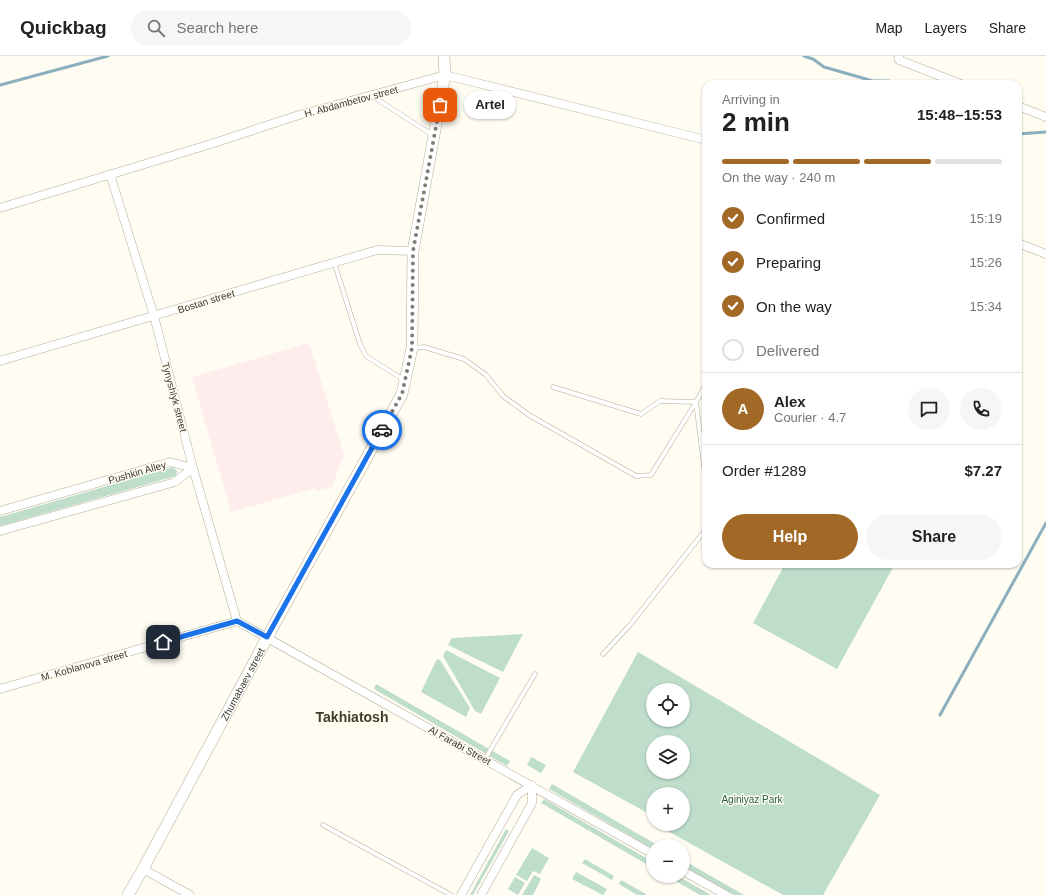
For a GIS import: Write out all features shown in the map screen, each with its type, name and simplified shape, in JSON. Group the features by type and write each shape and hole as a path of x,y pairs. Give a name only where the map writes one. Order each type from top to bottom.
{"street":[{"name":"Zhumabaev street","path":"128,895 267,637 402,394 412,348 413,251 445,75 444,56"},
{"path":"899,56 899,60 951,80"},
{"name":"H. Abdambetov street","path":"0,208 211,144 299,115 445,75 702,139"},
{"path":"1022,108 1046,117"},
{"name":"Tynyshlyk street","path":"110,174 154,316 193,468 237,621"},
{"path":"1022,245 1046,254"},
{"name":"Bostan street","path":"0,361 376,250 413,251"},
{"name":"Pushkin Alley","path":"0,511 170,462 193,468"},
{"name":"Pushkin Alley","path":"0,531 175,482 193,468"},
{"name":"Al Farabi Street","path":"237,621 646,850"},
{"name":"M. Koblanova street","path":"0,688 237,621"},
{"path":"461,895 517,795 532,785"},
{"path":"481,895 532,804 532,785"},
{"path":"143,869 190,895"},
{"path":"690,874 726,895"}],"lane":[{"path":"371,95 434,136"},
{"path":"334,262 360,344 366,356 406,381"},
{"path":"412,348 424,347 464,359 486,375 503,396 529,415 636,476 651,475 702,391"},
{"path":"553,387 641,414 660,401 696,402"},
{"path":"696,402 702,450"},
{"path":"603,654 630,625 702,534"},
{"path":"485,759 535,674"},
{"path":"323,825 451,895"}],"shaded area":[{"path":"309,343 344,455 332,487 316,491 315,488 231,512 192,377"}],"green space":[{"path":"173,467 177,471 176,476 0,526 0,517"},
{"path":"783,568 893,568 837,669 753,623"},
{"path":"523,634 503,672 448,645 452,638"},
{"path":"446,650 500,678 481,714 475,711 443,656"},
{"name":"Aginiyaz Park","path":"638,652 880,795 823,895 783,895 690,843 690,839 682,839 668,831 690,831 690,787 646,787 646,812 573,772"},
{"path":"437,659 440,660 470,708 466,717 421,692"},
{"path":"376,684 510,761 507,766 374,689"},
{"path":"531,757 546,765 541,773 527,765"},
{"path":"552,784 647,839 646,845 549,789"},
{"path":"544,799 646,858 646,864 541,803"},
{"path":"506,829 509,831 473,895 470,895"},
{"path":"532,848 549,858 540,874 533,871 527,881 516,875"},
{"path":"585,859 614,876 612,880 582,863"},
{"path":"690,864 744,895 734,895 690,870"},
{"path":"576,872 607,889 603,895 572,879"},
{"path":"534,875 541,879 533,895 522,895"},
{"path":"515,877 525,883 518,895 508,889"},
{"path":"621,880 646,894 637,895 619,884"},
{"path":"679,883 690,883 711,895 700,895"}],"waterway":[{"path":"0,85 108,56"},
{"path":"804,56 813,59 824,67 870,80"},
{"path":"1022,134 1046,132"},
{"path":"1022,566 1046,523"},
{"path":"940,715 1021,568"}],"way so far":[{"path":"382,430 402,394 412,348 413,251 440,105"}],"place":[{"name":"Artel","path":"440,105"}],"district":[{"name":"Takhiatosh","path":"352,717"}],"route":[{"path":"163,642 237,621 267,637 382,430"}]}
